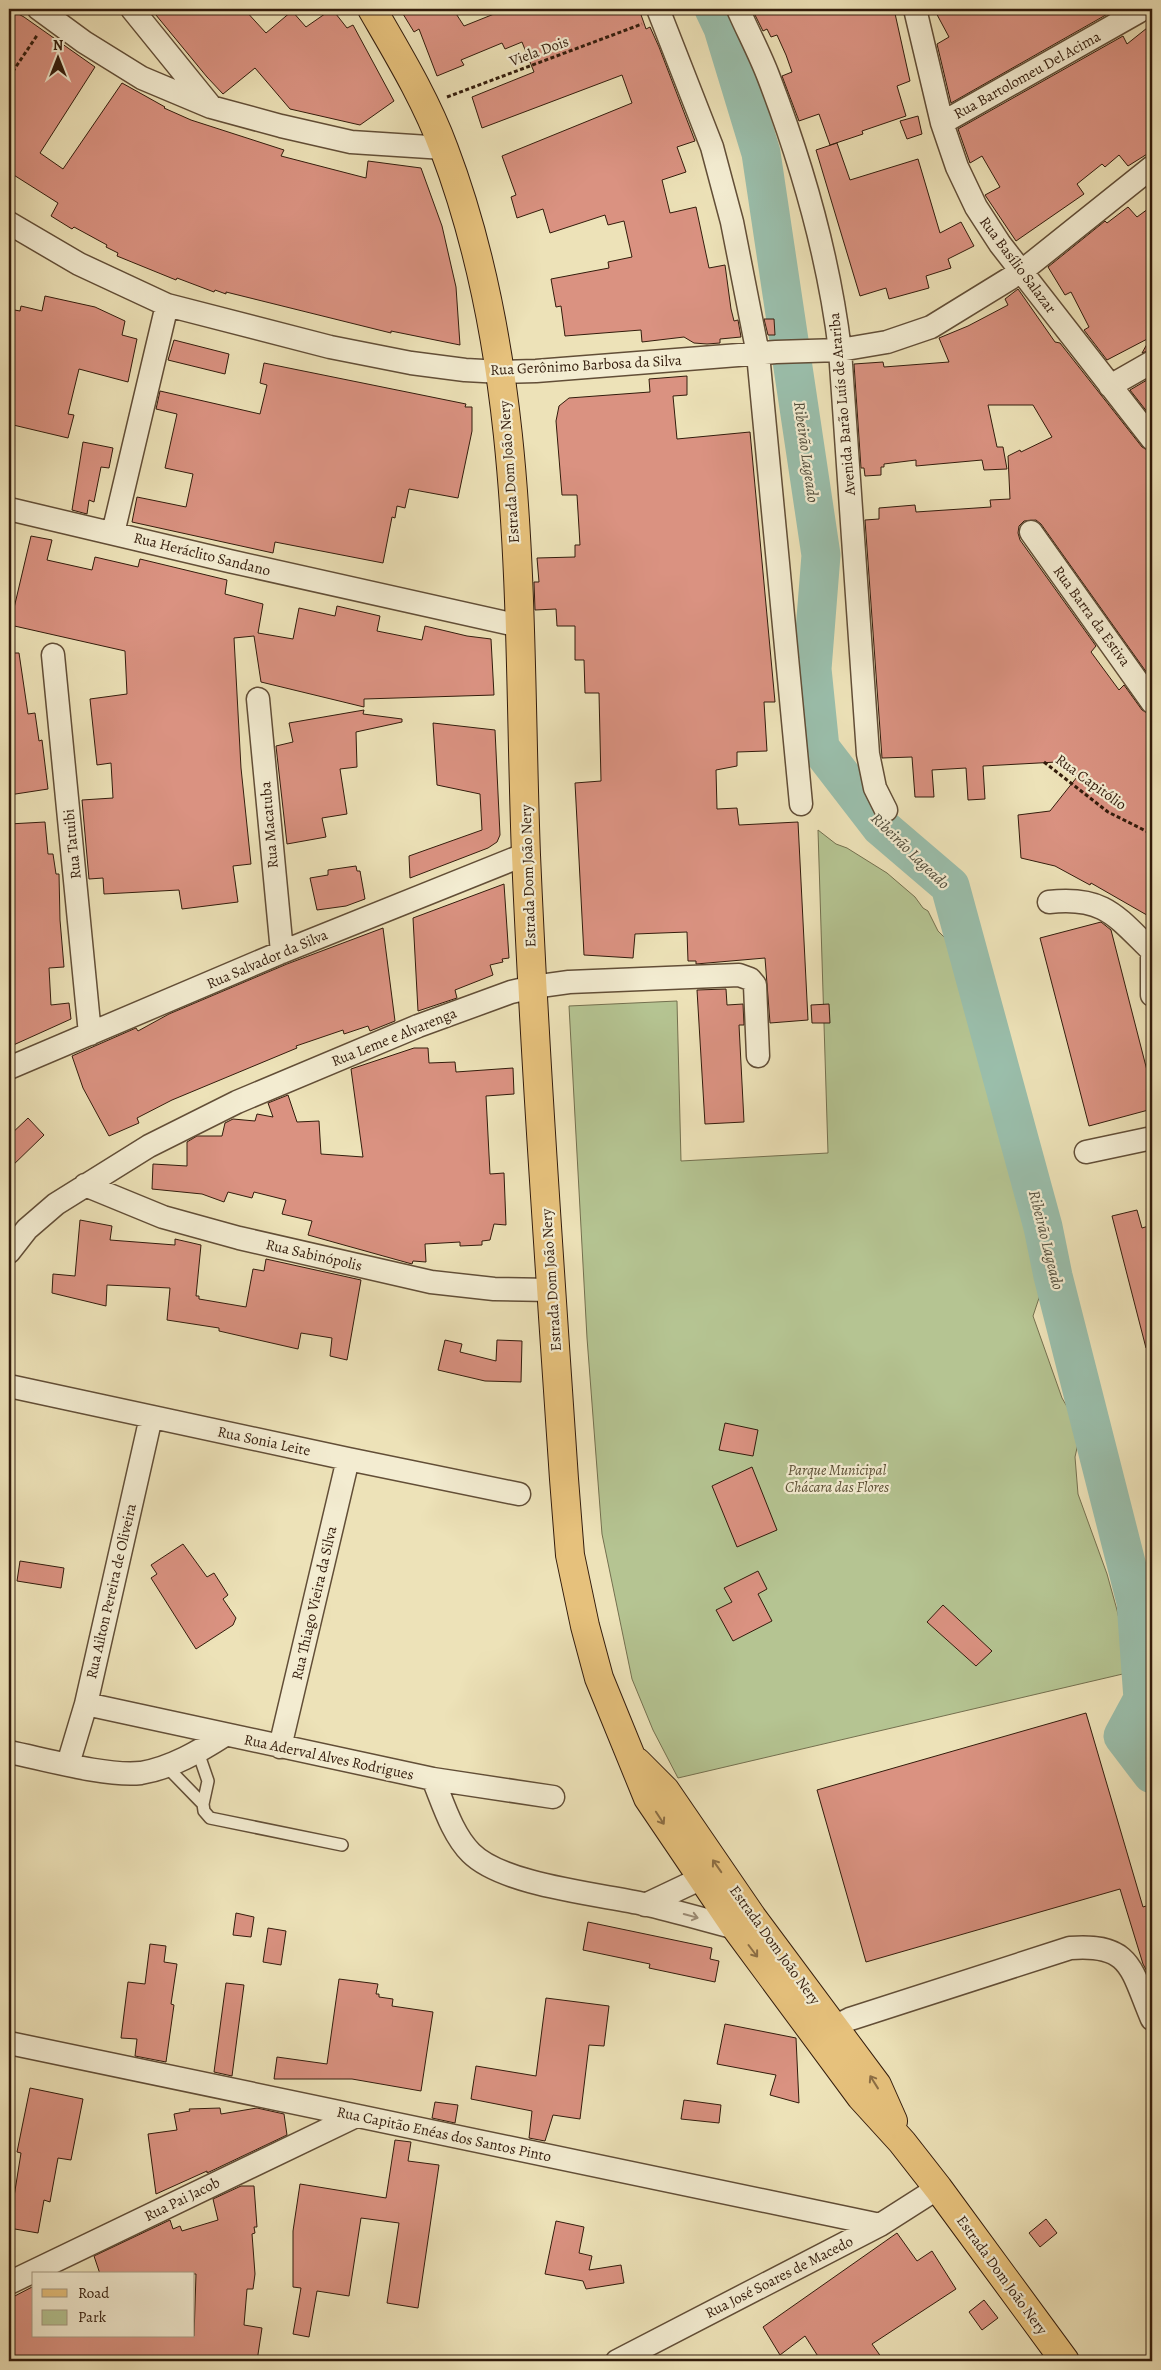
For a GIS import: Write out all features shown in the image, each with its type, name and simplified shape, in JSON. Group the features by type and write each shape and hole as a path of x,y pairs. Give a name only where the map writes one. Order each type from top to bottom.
{"main road":[{"name":"Estrada Dom João Nery","path":"372,9 425,106 444,148 469,225 487,296 502,372 520,626 526,854 533,987 570,1555 584,1626 599,1678 648,1798 736,1928 825,2031 877,2085 902,2142 1066,2361"},
{"name":"Estrada Dom João Nery","path":"632,1758 665,1790 752,1917 825,2031"}],"street":[{"path":"132,9 211,107"},
{"name":"Avenida Barão Luís de Arariba","path":"738,9 769,76 803,180 835,309 831,350 868,754 870,773 886,810"},
{"name":"Rua Basílio Salazar","path":"915,9 942,123 956,167 976,207 1000,244 1152,439"},
{"name":"Rua Bartolomeu Del Acima","path":"942,123 1138,12"},
{"path":"44,13 84,42 142,78 211,107 351,142 444,148"},
{"path":"660,13 712,147 767,353 801,804"},
{"name":"Rua Gerônimo Barbosa da Silva","path":"9,223 79,264 167,305 330,347 410,363 502,372 831,350 887,342 930,327 1022,271 1152,167"},
{"name":"Rua Heráclito Sandano","path":"167,305 114,533 229,562 520,626"},
{"path":"1110,386 1152,362"},
{"path":"9,508 114,533"},
{"name":"Rua Barra da Estiva","path":"1031,532 1152,702"},
{"name":"Rua Tatuibi","path":"53,655 90,1034"},
{"name":"Rua Macatuba","path":"258,699 282,952"},
{"name":"Rua Salvador da Silva","path":"9,1068 282,952 526,854"},
{"path":"1049,902 1070,900 1100,907 1113,913 1152,951"},
{"path":"1152,958 1152,995"},
{"name":"Rua Leme e Alvarenga","path":"9,1252 27,1228 56,1204 149,1146 238,1102 418,1026 511,992 569,982 739,975 750,979 755,985 758,1056"},
{"path":"1086,1152 1152,1138"},
{"name":"Rua Sabinópolis","path":"85,1185 163,1217 239,1238 431,1282 494,1289 552,1290"},
{"name":"Rua Sonia Leite","path":"9,1386 519,1494"},
{"name":"Rua Ailton Pereira de Oliveira","path":"68,1764 86,1704 151,1417"},
{"name":"Rua Thiago Vieira da Silva","path":"280,1747 348,1459"},
{"name":"Rua Aderval Alves Rodrigues","path":"86,1704 432,1779 553,1797"},
{"name":"Rua Aderval Alves Rodrigues","path":"9,1752 116,1772 142,1772 198,1752 225,1735"},
{"name":"Rua Aderval Alves Rodrigues","path":"432,1779 456,1833 470,1852 487,1867 514,1877 645,1904 736,1928"},
{"path":"645,1904 702,1878"},
{"path":"825,2031 850,2019 1070,1948 1092,1946 1108,1949 1121,1956 1132,1972 1152,2020"},
{"name":"Rua Capitão Enéas dos Santos Pinto","path":"9,2043 880,2225"},
{"name":"Rua Pai Jacob","path":"9,2283 356,2116"},
{"name":"Rua José Soares de Macedo","path":"617,2361 880,2225 938,2188"}],"lane":[{"path":"198,1752 208,1781 203,1804 204,1811 210,1818 342,1845"},
{"path":"165,1765 203,1804"}],"path":[{"path":"9,77 44,13"},
{"name":"Viela Dois","path":"425,106 660,13"},
{"name":"Rua Capitólio","path":"1044,762 1108,812 1152,834"}],"green space":[{"name":"Parque Municipal Chácara das Flores","path":"818,830 836,844 847,848 887,873 915,897 923,908 928,911 938,931 955,948 964,968 974,1001 980,1042 995,1095 994,1108 1004,1133 1017,1185 1040,1222 1042,1257 1053,1277 1040,1295 1033,1316 1062,1398 1076,1422 1079,1439 1075,1457 1078,1494 1107,1574 1117,1610 1125,1644 1127,1673 678,1778 653,1730 632,1679 602,1534 587,1338 569,1006 677,1001 681,1161 828,1153"}],"building":[{"path":"9,9 24,17 95,67 40,153 63,169 122,83 164,108 191,120 284,150 281,156 366,178 368,161 421,168 442,226 456,287 460,345 391,331 391,333 226,292 226,294 215,290 214,292 177,278 176,280 117,256 118,253 106,247 107,245 74,227 72,229 51,216 58,203 9,172"},
{"path":"151,9 244,9 266,33 292,11 306,27 332,9 347,28 353,25 394,101 360,125 290,109 255,68 223,94"},
{"path":"400,9 453,9 464,26 494,14 492,9 639,9 646,29 650,27 659,47 695,141 677,147 686,172 662,180 670,213 696,207 709,268 725,265 731,309 734,321 738,320 741,337 720,339 720,343 707,344 694,343 684,337 642,342 641,330 565,336 561,306 556,307 551,279 609,268 608,262 632,257 624,221 608,225 605,215 550,233 543,209 517,218 511,197 516,195 502,156 632,103 622,75 482,128 472,97 534,72 522,42 505,49 502,43 461,60 464,65 437,76 419,29 414,32"},
{"path":"752,9 894,9 910,81 897,86 906,116 862,131 863,134 830,145 819,114 799,121 782,76 792,72 786,55 777,35 771,37 767,29 763,31"},
{"path":"934,9 1109,9 1111,12 951,103 937,44 949,37"},
{"path":"1152,24 1152,151 1128,166 1119,155 1105,167 1102,164 1077,184 1084,194 1016,241 985,195 1000,187 982,156 970,163 958,129 1123,36 1127,44"},
{"path":"918,116 922,134 907,139 900,121"},
{"path":"837,143 850,180 918,159 940,233 961,222 974,246 948,259 951,268 926,276 929,288 889,299 886,288 860,296 816,150"},
{"path":"1152,206 1152,349 1142,353 1151,337 1107,360 1084,330 1089,327 1071,292 1065,295 1048,267 1105,221 1107,223 1128,207 1137,217"},
{"path":"1018,289 1055,342 1060,343 1142,447 1152,452 1152,680 1041,524 1036,520 1024,521 1019,526 1018,533 1020,540 1096,646 1091,652 1119,690 1124,685 1142,710 1152,715 1152,918 1091,883 1090,885 1055,866 1021,858 1018,815 1050,811 1077,777 1057,762 983,766 985,799 968,800 966,768 932,770 934,797 915,797 912,757 882,758 865,520 879,519 879,508 915,505 916,512 991,507 990,500 1010,499 1008,456 1052,437 1033,405 988,405 997,447 1003,447 1007,469 984,470 982,460 916,466 916,460 884,464 884,467 881,467 881,475 865,476 864,468 861,468 854,364 883,362 884,367 949,362 939,338 968,326 1008,305 1005,299"},
{"path":"45,296 95,307 125,321 122,335 137,339 128,382 79,369 68,414 74,415 68,438 9,424 9,309 20,311 21,306 42,311"},
{"path":"764,319 774,319 775,335 768,335"},
{"path":"174,340 229,354 225,374 168,360"},
{"path":"264,363 466,404 465,407 472,407 472,431 458,498 409,489 405,508 397,506 395,518 392,517 383,563 275,542 273,553 132,522 137,497 186,507 193,474 165,468 177,414 156,409 160,391 260,414 267,385 260,383"},
{"path":"687,376 687,395 673,396 677,439 750,432 775,702 764,702 767,751 737,752 737,766 716,770 717,809 737,808 739,825 798,822 808,1020 770,1023 765,958 696,964 696,961 688,961 687,932 635,934 633,958 584,955 575,783 601,781 599,693 585,693 584,660 575,660 575,626 557,626 556,609 535,610 534,582 539,582 537,558 575,557 575,545 580,545 577,495 562,495 556,421 559,406 569,398 650,392 649,379"},
{"path":"1152,377 1152,418 1130,390"},
{"path":"83,442 113,448 109,468 101,467 94,502 89,500 87,514 72,510"},
{"path":"31,536 52,540 47,560 92,570 95,557 138,567 140,559 227,580 225,594 263,604 258,633 293,639 299,608 335,616 337,606 380,616 377,631 422,640 425,626 467,636 491,639 494,695 364,699 364,707 261,682 254,636 234,638 241,768 251,864 233,866 238,902 182,909 179,890 104,894 103,878 89,879 82,800 113,798 111,763 97,765 90,699 127,694 125,651 10,625"},
{"path":"9,653 19,653 28,714 35,713 39,741 42,740 48,789 9,795"},
{"path":"364,710 363,714 402,719 402,722 356,732 357,767 340,769 347,814 322,818 326,837 287,844 276,746 293,742 289,723"},
{"path":"433,723 495,730 500,835 497,842 488,848 410,878 409,856 482,830 480,794 437,785"},
{"path":"45,822 48,854 53,854 56,874 59,874 64,967 49,968 51,1005 69,1003 71,1019 9,1047 9,842 12,842 9,824"},
{"path":"356,866 357,871 360,871 365,899 346,906 317,910 310,878 328,875 328,870"},
{"path":"504,884 509,958 502,959 503,962 490,965 493,975 455,990 457,998 418,1011 413,918"},
{"path":"1101,922 1111,930 1152,1090 1152,1109 1089,1126 1040,938"},
{"path":"383,928 395,1021 370,1031 368,1026 344,1034 343,1030 296,1046 297,1048 172,1100 137,1118 139,1123 109,1136 83,1088 72,1056 136,1028 138,1031 169,1014 287,964"},
{"path":"726,989 727,1005 743,1004 744,1025 739,1025 744,1122 705,1124 697,990"},
{"path":"829,1004 830,1023 812,1023 811,1005"},
{"path":"414,1048 428,1048 429,1063 455,1062 456,1072 513,1068 514,1094 486,1096 490,1174 504,1173 506,1225 494,1224 490,1240 482,1241 482,1245 460,1246 460,1242 425,1244 426,1262 413,1261 412,1264 308,1235 312,1221 282,1214 286,1200 254,1192 252,1198 228,1192 224,1202 202,1194 152,1189 153,1164 187,1166 187,1142 197,1136 222,1136 225,1123 233,1119 255,1121 257,1114 273,1117 268,1103 288,1095 297,1122 319,1121 321,1154 363,1157 351,1069"},
{"path":"28,1118 44,1135 9,1169 9,1136"},
{"path":"1137,1210 1142,1228 1152,1225 1152,1347 1146,1348 1112,1216"},
{"path":"80,1220 112,1226 110,1240 175,1245 175,1239 201,1245 196,1296 199,1296 199,1299 246,1307 253,1269 264,1271 266,1259 361,1280 347,1360 330,1356 332,1338 301,1333 298,1349 219,1331 219,1328 167,1320 170,1288 107,1285 106,1306 52,1293 53,1274 75,1276"},
{"path":"445,1340 462,1344 460,1352 496,1361 497,1340 522,1341 521,1382 485,1381 438,1370"},
{"path":"725,1423 758,1430 753,1456 719,1450"},
{"path":"752,1467 777,1530 737,1547 712,1486"},
{"path":"183,1544 207,1577 214,1573 228,1595 223,1599 236,1618 233,1625 196,1649 151,1578 157,1574 151,1565"},
{"path":"20,1561 64,1568 61,1588 17,1581"},
{"path":"758,1571 767,1589 758,1594 772,1621 733,1641 716,1610 732,1602 724,1588"},
{"path":"943,1605 992,1651 976,1666 927,1622"},
{"path":"1086,1713 1143,1907 1152,1904 1152,1981 1143,1964 1120,1889 866,1962 817,1790"},
{"path":"236,1913 254,1917 251,1937 233,1935"},
{"path":"588,1922 712,1948 710,1959 719,1961 715,1982 649,1968 650,1964 583,1950"},
{"path":"268,1928 286,1931 281,1965 263,1962"},
{"path":"150,1944 166,1946 164,1962 177,1964 171,2004 174,2005 166,2062 135,2056 137,2039 121,2038 128,1982 145,1984"},
{"path":"339,1979 378,1984 376,1994 379,1994 379,1997 393,1999 392,2006 433,2012 421,2091 352,2079 274,2079 277,2057 327,2064"},
{"path":"226,1983 244,1985 232,2076 214,2072"},
{"path":"546,1998 609,2006 604,2046 589,2045 580,2119 553,2115 545,2141 529,2138 532,2111 471,2099 476,2066 536,2076"},
{"path":"725,2024 796,2038 799,2103 770,2095 776,2075 717,2064"},
{"path":"30,2088 83,2099 71,2160 58,2158 50,2202 44,2200 38,2233 9,2228 21,2153 17,2152"},
{"path":"684,2100 721,2105 719,2123 681,2119"},
{"path":"435,2102 458,2105 455,2123 432,2118"},
{"path":"220,2108 221,2114 257,2108 284,2114 287,2135 207,2173 207,2171 156,2194 148,2134 177,2130 174,2114 190,2111 189,2109"},
{"path":"395,2140 411,2142 408,2161 439,2165 418,2308 387,2303 399,2223 361,2218 349,2296 317,2291 309,2337 293,2334 301,2288 293,2287 293,2231 300,2184 386,2198"},
{"path":"241,2186 254,2186 257,2227 254,2227 255,2233 252,2234 255,2274 253,2289 247,2289 244,2325 262,2328 257,2361 9,2361 9,2299 32,2287 32,2338 195,2338 195,2272 99,2272 94,2256 170,2220 173,2229 180,2226 182,2231 218,2220 213,2199"},
{"path":"1046,2219 1057,2233 1040,2247 1029,2233"},
{"path":"556,2221 584,2227 579,2253 592,2256 589,2270 621,2265 624,2283 586,2289 583,2281 545,2274"},
{"path":"897,2233 917,2261 932,2251 956,2289 872,2344 884,2361 821,2361 805,2336 780,2355 763,2327"},
{"path":"984,2300 998,2318 982,2330 969,2312"}],"waterway":[{"name":"Ribeirão Lageado","path":"714,9 723,28 761,153 821,555 812,669 820,748 881,827 950,886 1043,1227 1053,1276 1136,1602 1143,1699 1123,1736 1152,1774"}]}
